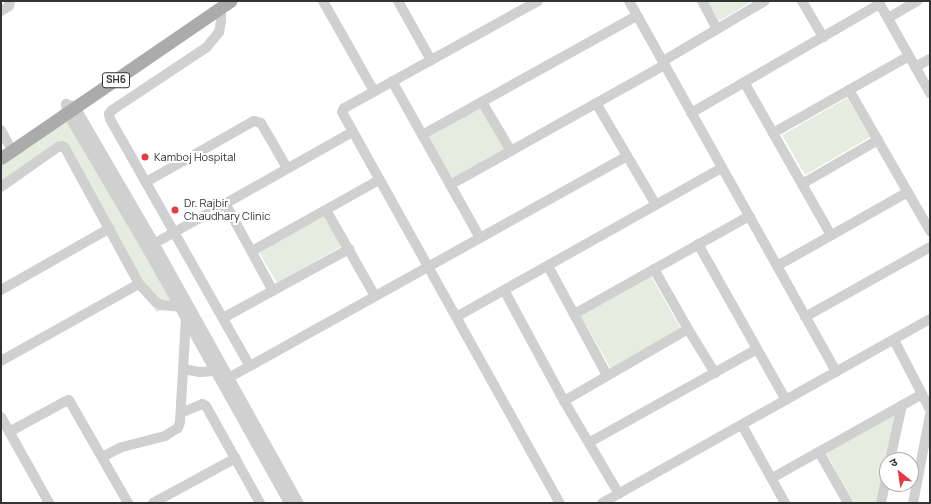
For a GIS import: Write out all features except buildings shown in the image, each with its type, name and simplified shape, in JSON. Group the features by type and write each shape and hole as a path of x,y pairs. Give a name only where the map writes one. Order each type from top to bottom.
{"main road":[{"name":"SH6","path":"1,158 69,108 222,3"},
{"name":"SH6","path":"5,146 69,108"}],"street":[{"path":"1,11 9,6 10,1"},
{"path":"323,1 374,91"},
{"path":"538,1 374,91 344,108 342,112 560,503"},
{"path":"629,1 836,372"},
{"path":"702,1 717,29"},
{"path":"450,185 596,103 765,1"},
{"path":"802,1 823,37"},
{"path":"888,18 918,1"},
{"path":"401,2 431,60"},
{"path":"222,3 219,32 211,43 112,110 110,114 146,182 250,366"},
{"path":"691,113 879,3 930,93"},
{"path":"422,135 637,16"},
{"path":"773,133 909,56"},
{"path":"915,67 930,59"},
{"path":"392,81 480,238"},
{"path":"744,82 831,235"},
{"path":"849,90 930,231"},
{"path":"482,102 511,151"},
{"path":"596,103 656,205"},
{"path":"69,108 150,245 225,380 289,503"},
{"path":"146,182 254,121 261,122 287,168"},
{"path":"1,130 5,146"},
{"path":"150,245 352,132"},
{"path":"802,184 878,140"},
{"path":"1,187 58,147 62,146 65,148 110,228 139,284 156,302 161,305 179,307"},
{"path":"225,380 627,156"},
{"path":"456,317 722,168"},
{"path":"252,251 379,180"},
{"path":"777,266 908,192"},
{"path":"225,204 273,291"},
{"path":"326,210 375,296"},
{"path":"574,314 749,216"},
{"path":"1,290 110,228"},
{"path":"698,244 786,400"},
{"path":"150,245 179,307 215,371 225,380 299,503"},
{"path":"805,316 930,247"},
{"path":"223,318 349,249"},
{"path":"548,266 607,375"},
{"path":"654,269 714,373"},
{"path":"1,362 139,284"},
{"path":"504,290 564,401 590,442 619,494"},
{"path":"102,458 122,446 172,433 178,428 181,413 186,319"},
{"path":"602,503 930,319"},
{"path":"564,401 688,329"},
{"path":"894,340 930,410"},
{"path":"590,442 757,349"},
{"path":"183,368 200,372 215,371"},
{"path":"772,478 922,394"},
{"path":"9,432 69,400 128,503"},
{"path":"181,413 205,404 260,503"},
{"path":"892,452 902,405"},
{"path":"913,503 930,415"},
{"path":"1,417 44,502"},
{"path":"742,425 785,503"},
{"path":"819,452 848,503"},
{"path":"153,503 236,458"},
{"path":"881,503 883,492"}],"shaded area":[{"path":"707,1 753,1 719,21"},
{"path":"847,98 870,137 805,175 782,135"},
{"path":"481,107 505,149 453,179 429,137"},
{"path":"69,118 173,306 156,312 64,141 1,184 1,166"},
{"path":"325,216 342,246 277,283 259,252"},
{"path":"651,276 681,329 611,369 580,315"},
{"path":"897,413 888,452 879,452 879,490 876,503 854,503 826,453"}],"place":[{"name":"Kamboj Hospital","path":"145,157"},
{"name":"Dr. Rajbir Chaudhary Clinic","path":"175,210"}]}
